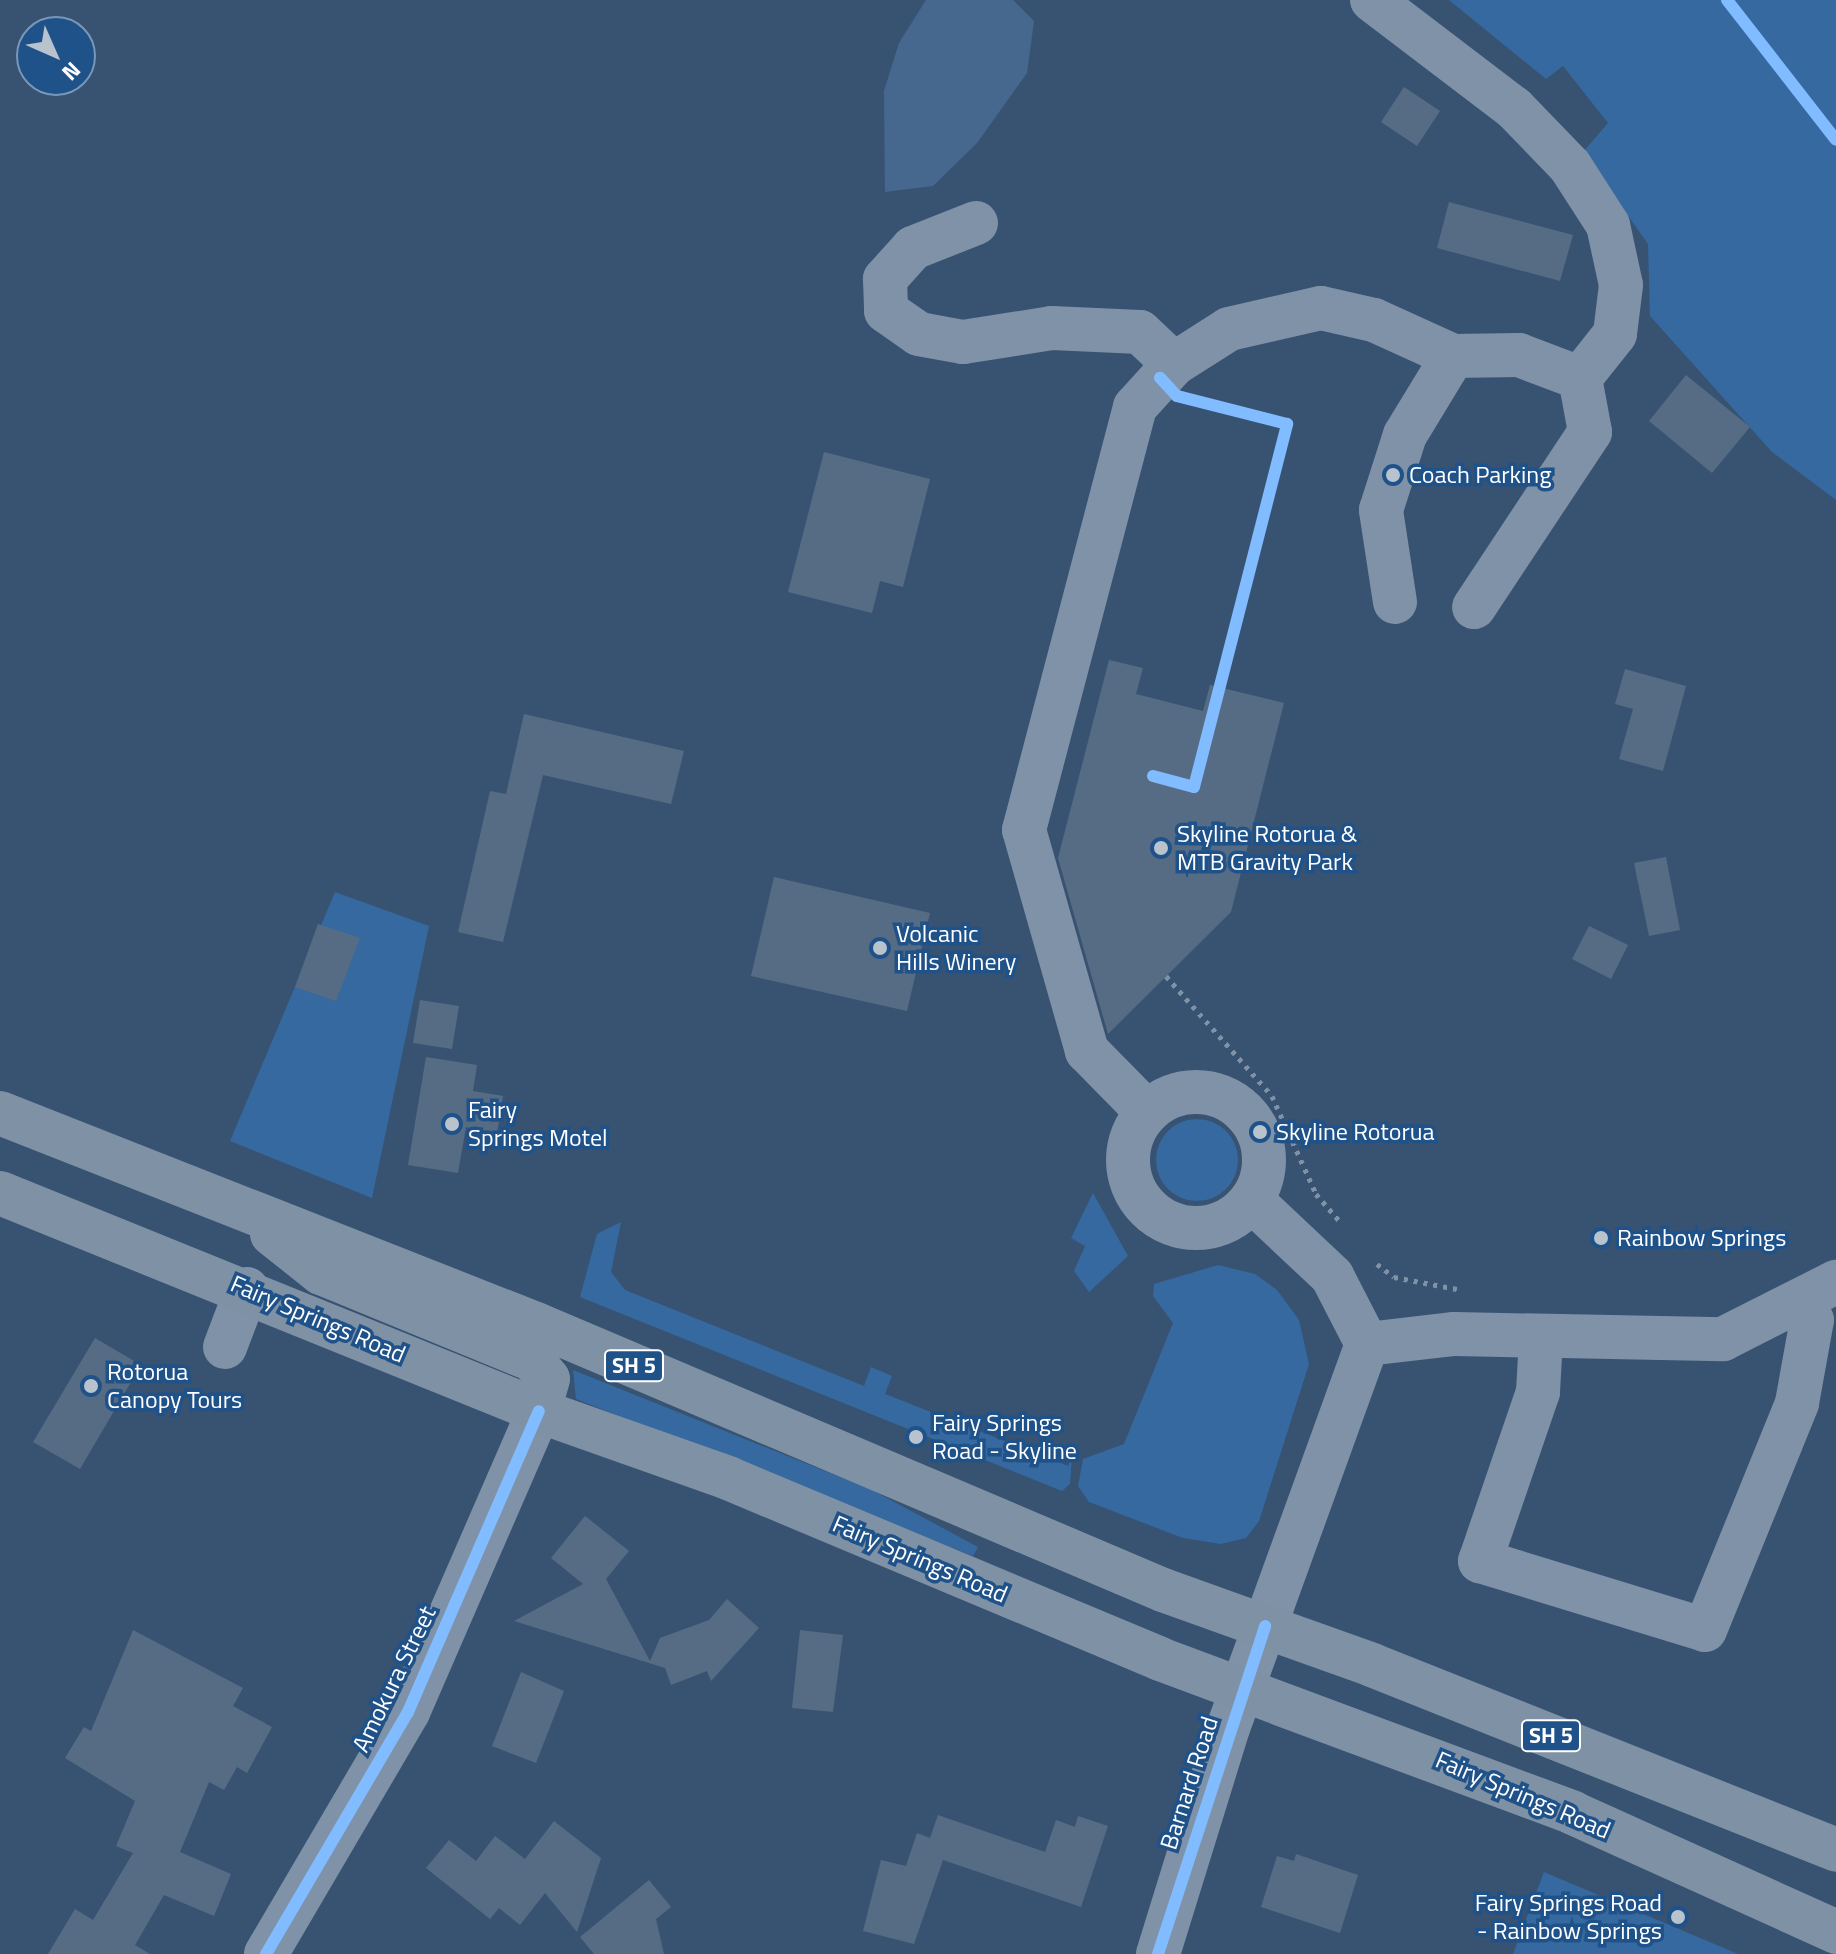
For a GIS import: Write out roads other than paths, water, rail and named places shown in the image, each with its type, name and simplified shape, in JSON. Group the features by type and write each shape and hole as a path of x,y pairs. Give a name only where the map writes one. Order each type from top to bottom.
{"highway":[{"name":"SH 5","path":"0,1113 236,1205 1163,1590 1265,1626 1836,1850"},
{"name":"Fairy Springs Road","path":"0,1193 247,1289 539,1411 728,1478 1243,1690 1573,1813 1836,1932"},
{"path":"236,1205 321,1273 533,1360 548,1379 539,1411"}],"street":[{"path":"1372,0 1514,108 1570,166 1608,225 1621,285 1615,334 1580,378 1590,432 1474,607"},
{"path":"976,223 913,248 885,279 886,311 919,334 963,342 1052,328 1140,332 1174,364"},
{"path":"1147,1112 1087,1051 1024,830 1135,407 1174,364 1229,329 1321,308 1374,320 1453,356 1519,355 1580,378"},
{"path":"1395,602 1381,510 1405,435 1453,356"},
{"path":"1190,1092 1236,1104 1262,1143 1264,1169 1251,1200 1221,1225 1199,1229 1154,1215 1129,1174 1129,1149 1147,1112 1190,1092"},
{"path":"1251,1200 1332,1276 1367,1344 1454,1334 1723,1339 1836,1282"},
{"path":"225,1347 247,1289"},
{"path":"1541,1338 1538,1392 1480,1561 1705,1630 1797,1403 1812,1320 1798,1303"},
{"name":"Barnard Road","path":"1158,1954 1243,1690 1367,1344"},
{"name":"Amokura Street","path":"266,1954 408,1712 539,1411"}],"place":[{"name":"Coach Parking","path":"1393,475"},
{"name":"Skyline Rotorua & MTB Gravity Park","path":"1161,848"},
{"name":"Volcanic Hills Winery","path":"880,948"},
{"name":"Fairy Springs Motel","path":"452,1124"},
{"name":"Skyline Rotorua","path":"1260,1132"},
{"name":"Rainbow Springs","path":"1601,1238"},
{"name":"Rotorua Canopy Tours","path":"91,1386"},
{"name":"Fairy Springs Road - Skyline","path":"916,1437"},
{"name":"Fairy Springs Road - Rainbow Springs","path":"1678,1917"}]}
